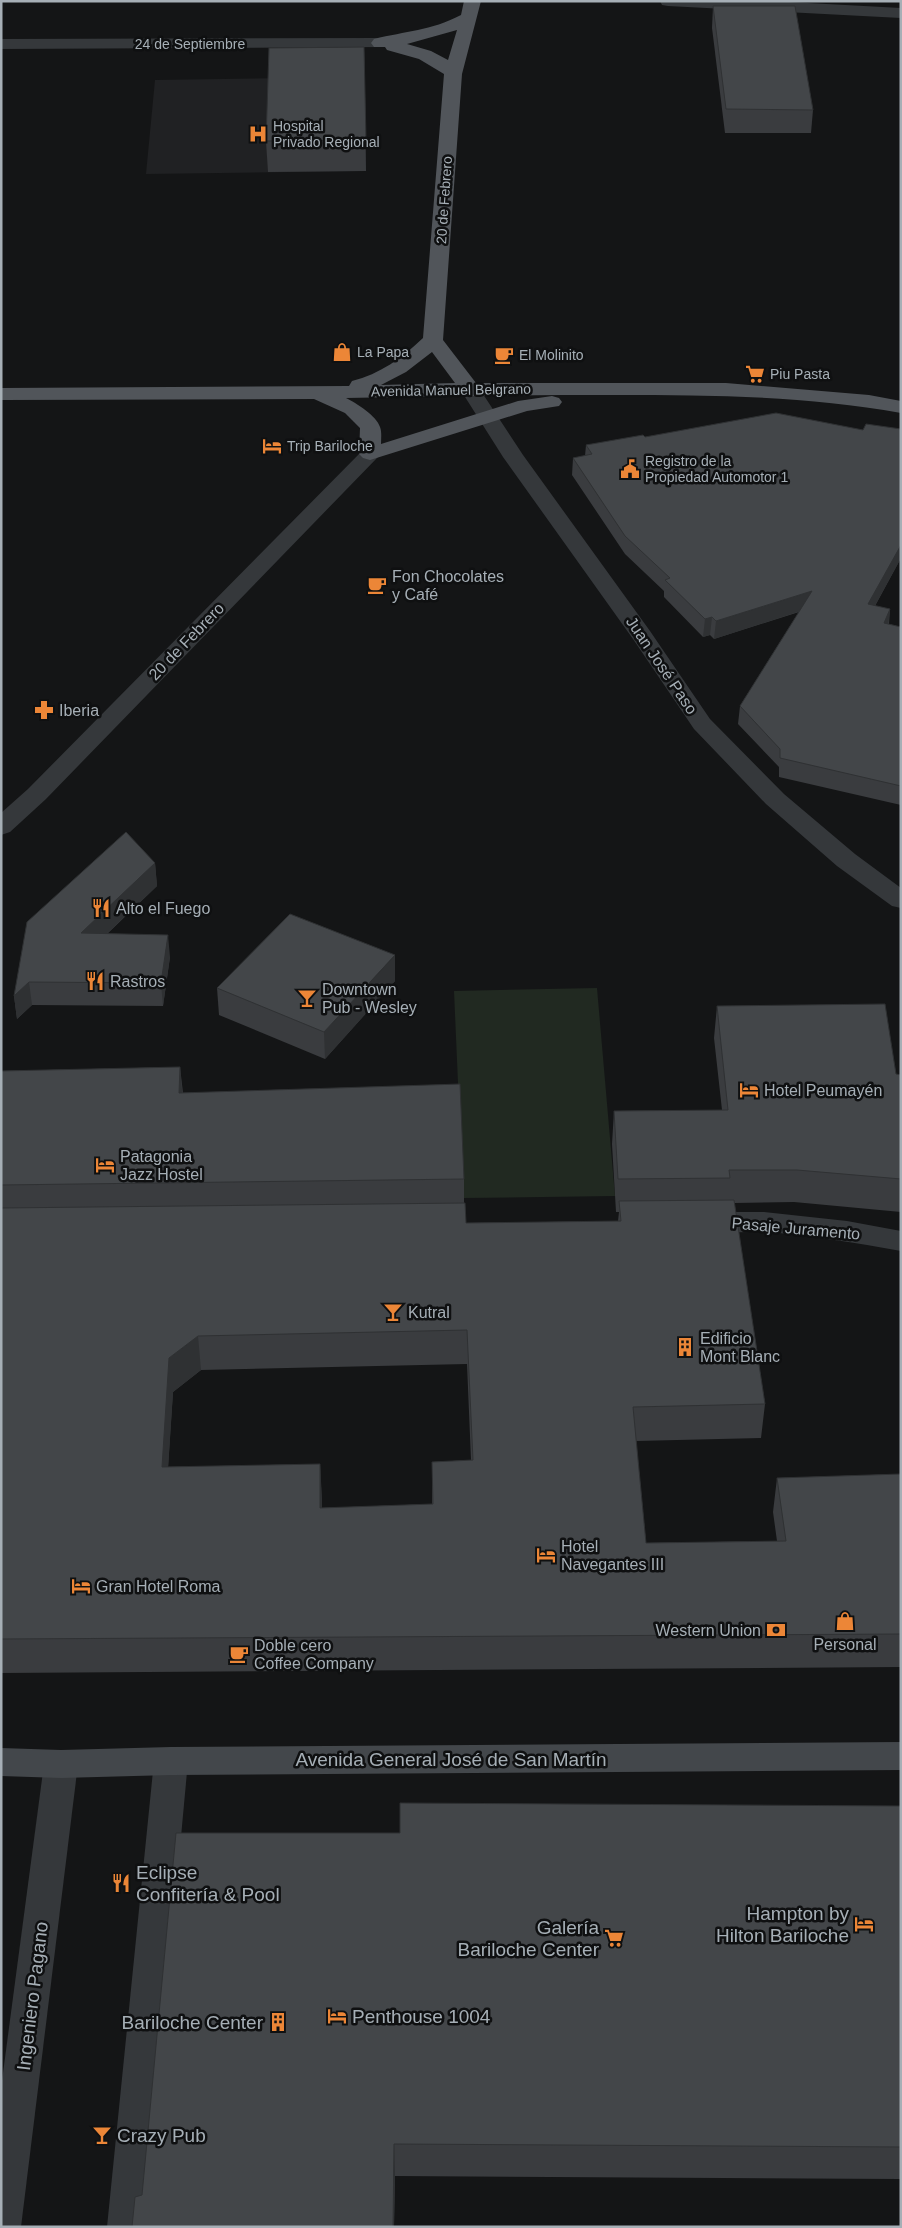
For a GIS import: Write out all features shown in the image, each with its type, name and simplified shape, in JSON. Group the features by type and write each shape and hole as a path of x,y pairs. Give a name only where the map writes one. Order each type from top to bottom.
{"main road":[{"path":"380,43 420,38 447,30 471,9"},
{"name":"20 de Febrero","path":"433,340 453,72 471,9"},
{"path":"380,43 417,50 436,58 453,72"},
{"path":"318,393 367,384 399,369 415,358 433,340 470,389"},
{"name":"Avenida Manuel Belgrano","path":"1,394 318,393 470,389 726,389 870,401 901,407"},
{"path":"318,393 352,409 370,427 370,454 525,405 647,389"},
{"name":"Avenida General José de San Martín","path":"1,1762 61,1764 171,1761 901,1756"}],"street":[{"path":"668,1 898,9"},
{"name":"24 de Septiembre","path":"1,44 380,43"},
{"name":"Juan José Paso","path":"470,389 514,457 642,636 702,724 775,799 846,860 901,900"},
{"name":"20 de Febrero","path":"1,827 37,794 370,454"},
{"name":"Pasaje Juramento","path":"680,1221 764,1222 847,1231 901,1240"},
{"path":"126,2227 171,1761"},
{"name":"Ingeniero Pagano","path":"2,2227 61,1764"}],"shaded area":[{"name":"Hospital Privado Regional","path":"365,77 366,171 146,174 155,80"},
{"path":"597,988 615,1196 463,1198 454,991"}],"building":[{"path":"713,6 795,6 813,110 726,109"},
{"path":"364,47 366,140 266,141 269,48"},
{"path":"776,413 863,430 866,424 901,429 901,545 868,604 890,609 884,623 901,627 901,786 780,758 780,749 740,706 812,591 716,621 712,617 705,619 665,580 670,578 625,536 573,458 592,454 586,445 643,435 645,437"},
{"path":"126,832 155,863 81,933 168,935 161,983 29,982 14,996 27,922"},
{"name":"Downtown Pub - Wesley","path":"290,914 395,955 324,1032 217,988"},
{"path":"885,1004 896,1074 901,1075 901,1179 797,1170 729,1170 730,1178 618,1179 614,1111 728,1110 717,1006"},
{"path":"180,1067 179,1093 460,1084 464,1179 1,1185 1,1071"},
{"path":"734,1200 765,1404 633,1407 646,1543 786,1541 777,1478 901,1474 901,1634 1,1639 1,1208 465,1203 466,1223 621,1221 619,1201","holes":["467,1330 473,1460 432,1462 433,1504 320,1508 320,1464 162,1467 169,1358 198,1336"]},
{"path":"400,1803 901,1806 901,2147 394,2144 393,2227 132,2227 135,2197 142,2195 176,1833 400,1833"}],"place":[{"name":"Hospital Privado Regional","path":"258,134"},
{"name":"La Papa","path":"342,352"},
{"name":"El Molinito","path":"504,355"},
{"name":"Piu Pasta","path":"755,374"},
{"name":"Trip Bariloche","path":"272,446"},
{"name":"Registro de la Propiedad Automotor 1","path":"630,469"},
{"name":"Fon Chocolates y Café","path":"377,585"},
{"name":"Iberia","path":"44,710"},
{"name":"Alto el Fuego","path":"101,908"},
{"name":"Rastros","path":"95,981"},
{"name":"Downtown Pub - Wesley","path":"307,998"},
{"name":"Hotel Peumayén","path":"749,1090"},
{"name":"Patagonia Jazz Hostel","path":"105,1165"},
{"name":"Kutral","path":"393,1312"},
{"name":"Edificio Mont Blanc","path":"685,1347"},
{"name":"Hotel Navegantes III","path":"546,1555"},
{"name":"Gran Hotel Roma","path":"81,1586"},
{"name":"Personal","path":"845,1621"},
{"name":"Western Union","path":"776,1630"},
{"name":"Doble cero Coffee Company","path":"239,1654"},
{"name":"Eclipse Confitería & Pool","path":"121,1883"},
{"name":"Hampton by Hilton Bariloche","path":"864,1924"},
{"name":"Galería Bariloche Center","path":"614,1938"},
{"name":"Penthouse 1004","path":"337,2016"},
{"name":"Bariloche Center","path":"278,2022"},
{"name":"Crazy Pub","path":"102,2135"}]}
